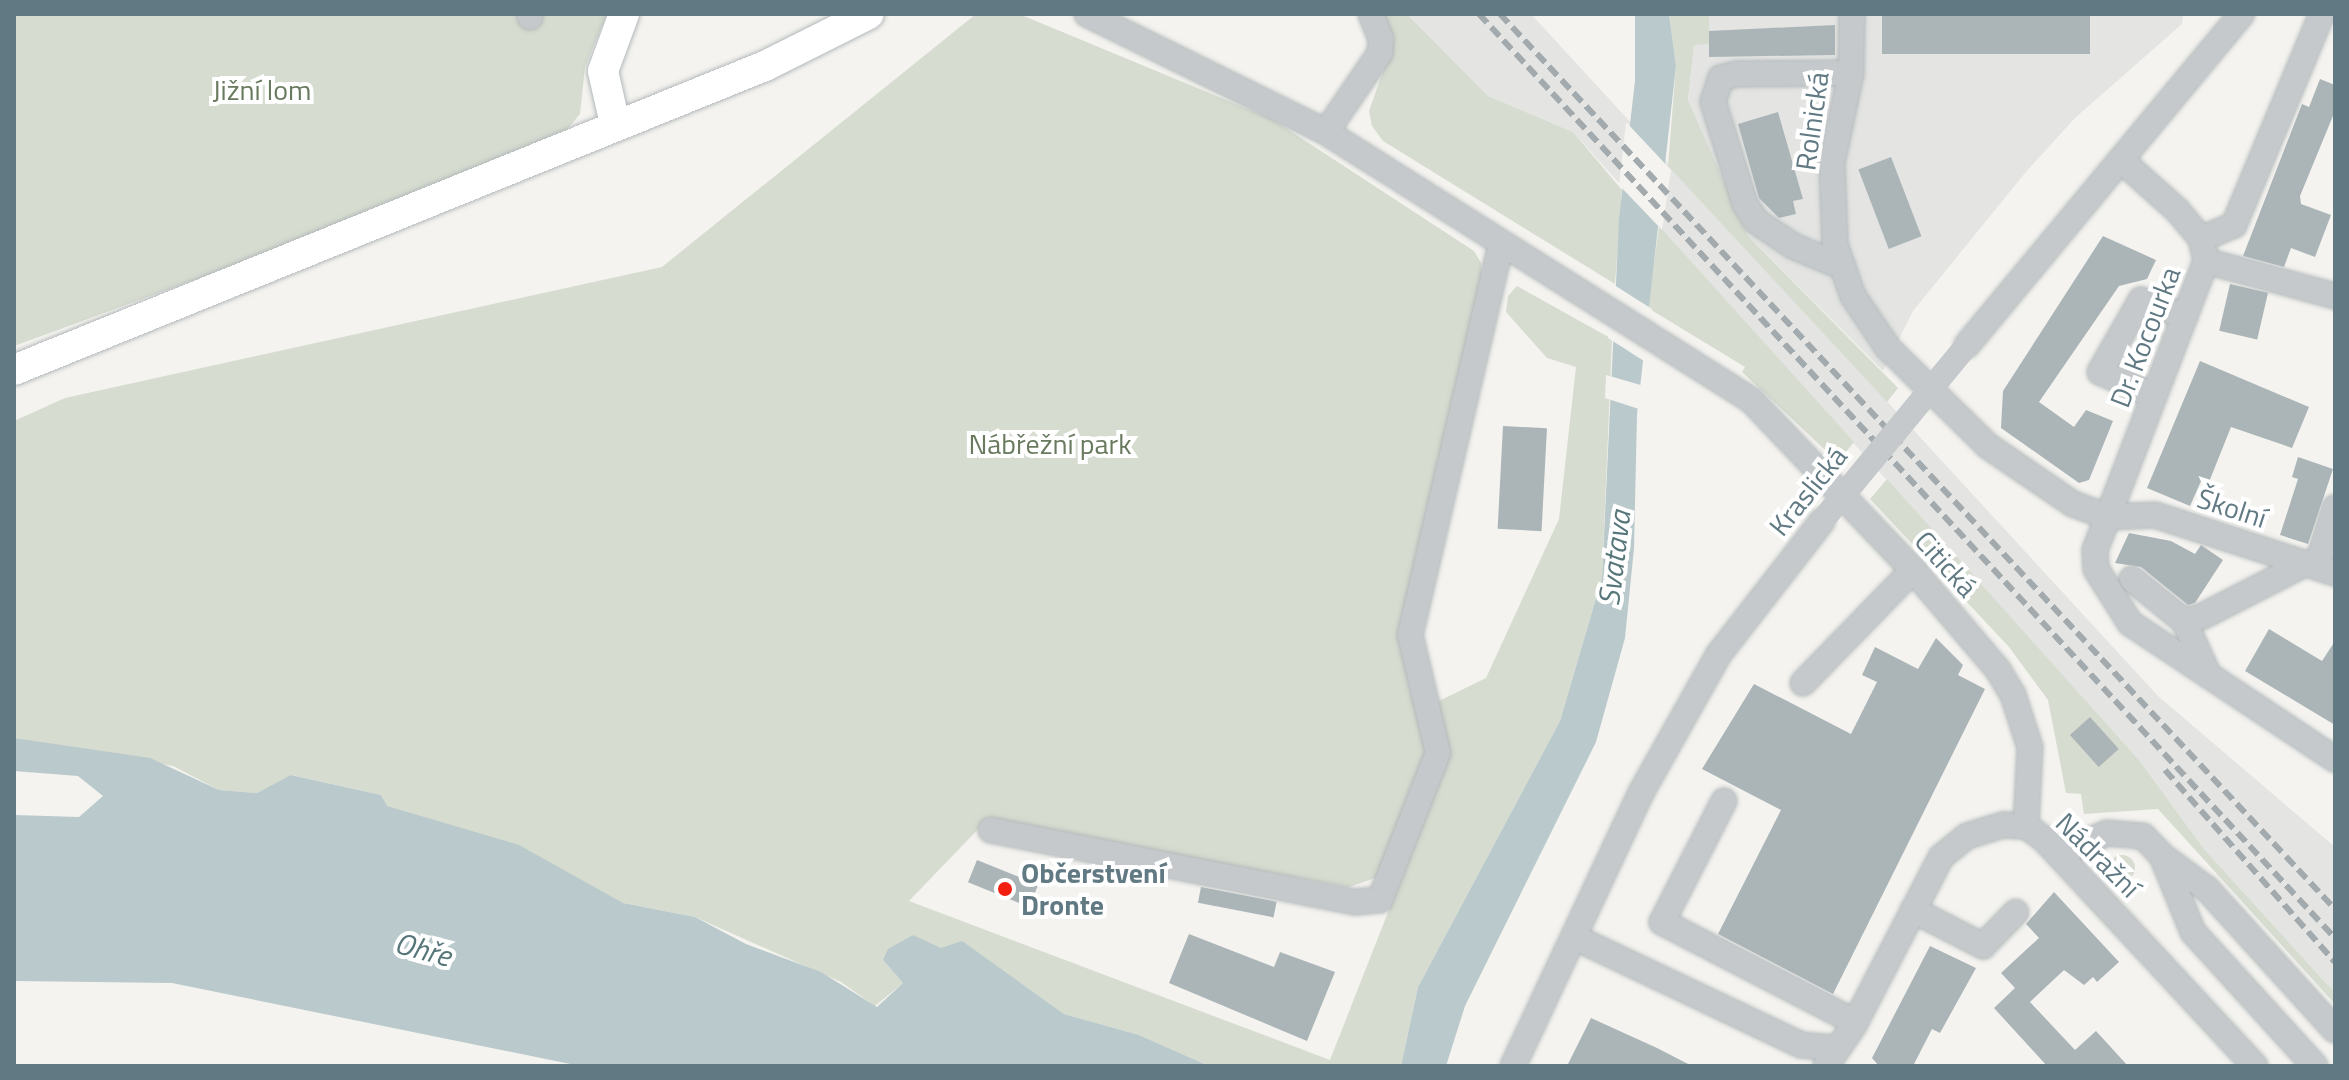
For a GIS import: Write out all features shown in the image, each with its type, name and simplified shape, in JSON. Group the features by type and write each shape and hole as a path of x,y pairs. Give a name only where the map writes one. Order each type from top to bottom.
{"main road":[{"path":"615,124 603,71 624,14"},
{"path":"14,370 451,197 615,124 765,66 869,14"}],"street":[{"name":"Citická","path":"1087,14 1326,132 1751,400 1913,570 2013,695 2030,747 2026,826"},
{"path":"1326,132 1380,53 1381,39 1371,14"},
{"name":"Rolnická","path":"1852,14 1851,73 1832,163 1835,245 1853,296 1901,363 1988,446 2073,504 2108,517"},
{"name":"Kraslická","path":"1513,1066 1576,938 1642,791 1719,654 1822,521 2242,14"},
{"path":"2204,250 2234,225 2322,14"},
{"path":"1843,267 1793,246 1756,221 1745,204 1713,102 1721,78 1737,74 1851,73"},
{"name":"Dr. Kocourka","path":"2121,160 2177,210 2204,250 2185,317 2095,550 2096,569 2108,595 2130,623 2335,759"},
{"path":"991,830 1356,902 1380,900 1438,753 1410,635 1501,245"},
{"path":"2204,250 2335,296"},
{"path":"2154,396 2100,372 2141,300 2185,317"},
{"path":"2184,621 2203,616 2319,567 2335,508"},
{"name":"Školní","path":"2108,517 2155,515 2319,567"},
{"path":"1803,683 1913,570"},
{"path":"2132,579 2184,621 2209,676"},
{"path":"1724,801 1662,922 1855,1022"},
{"name":"Nádražní","path":"1837,1060 1913,910 1950,847 1984,830 2026,826 2059,854 2255,1066"},
{"path":"2059,854 2098,835 2137,833 2207,889 2335,1030"},
{"path":"2162,856 2193,932 2315,1066"},
{"path":"1913,910 1983,946 2016,912"},
{"path":"1576,938 1837,1060"}],"shaded area":[{"path":"1407,14 1531,14 2158,696 2335,847 2335,993 2204,849 2139,760 1573,132 1488,96"},
{"path":"1709,14 2183,14 2182,24 2075,118 2025,173 1913,311 1883,371 1748,236 1688,101 1694,44 1709,43"}],"green space":[{"name":"Jižní lom","path":"14,14 607,14 585,67 580,114 565,132 224,269 14,346"},
{"name":"Nábřežní park","path":"976,14 1019,14 1272,119 1474,251 1481,263 1483,296 1400,624 1427,752 1381,876 1349,887 986,821 909,901 1330,1060 1447,762 1435,703 1486,678 1559,519 1576,367 1547,358 1506,312 1508,296 1517,286 1612,339 1602,578 1560,721 1418,987 1401,1066 1209,1066 1139,1035 1064,1014 962,942 941,949 913,935 883,960 903,983 875,1006 841,982 695,917 623,903 386,806 381,795 292,775 257,793 219,790 173,766 14,738 14,421 65,398 662,267"},
{"path":"1378,14 1407,14 1488,96 1573,132 1622,190 1615,284 1383,141 1372,126 1369,111 1385,66"},
{"path":"1669,14 1709,14 1709,44 1694,45 1688,100 1748,236 1898,388 1887,402 1668,166 1676,66"},
{"path":"1659,226 1854,442 1838,462 1742,372 1745,367 1648,308"},
{"path":"1887,479 2139,760 2204,849 2335,993 2335,1004 2158,809 2084,814 2081,794 2066,793 2048,700 2009,647 1870,499"},
{"path":"2122,855 2131,859 2135,868 2131,877 2122,881 2113,877 2109,868 2113,859"}],"water":[{"name":"Svatava","path":"1635,14 1669,14 1676,66 1637,415 1634,548 1625,638 1596,742 1465,1006 1446,1066 1401,1066 1418,987 1560,721 1602,578 1619,219 1635,81"},
{"name":"Ohře","path":"14,738 150,758 219,790 257,793 291,775 381,795 387,806 519,845 623,903 695,917 746,944 821,972 877,1007 903,983 883,960 888,949 913,935 941,948 962,941 1064,1014 1139,1035 1209,1066 580,1066 172,983 14,981 14,815 79,817 103,796 78,776 14,771"}],"pier":[{"path":"1626,122 1671,170 1662,230 1619,185"},
{"path":"1611,283 1652,309 1647,363 1608,338"},
{"path":"1606,375 1644,386 1642,410 1605,398"}],"building":[{"path":"1882,14 2090,14 2090,54 1882,54"},
{"path":"1835,25 1835,55 1709,57 1709,31"},
{"path":"2320,79 2335,85 2335,111 2300,196 2301,204 2331,215 2315,257 2291,248 2284,267 2243,256 2302,104 2309,107"},
{"path":"1778,112 1803,199 1793,201 1796,214 1779,218 1759,198 1738,124"},
{"path":"1891,157 1921,236 1889,249 1858,170"},
{"path":"2103,236 2156,260 2147,279 2119,286 2039,402 2074,427 2086,410 2113,421 2089,480 2079,483 2001,428 2003,391"},
{"path":"2230,284 2268,293 2257,340 2219,331"},
{"path":"2200,361 2309,407 2292,448 2231,427 2209,482 2202,479 2190,506 2147,488"},
{"path":"1503,426 1547,428 1542,531 1498,529"},
{"path":"2298,457 2333,469 2308,544 2280,535 2298,479 2292,477"},
{"path":"2129,533 2171,541 2195,554 2201,545 2223,560 2195,603 2188,605 2141,567 2115,563"},
{"path":"2269,629 2322,661 2335,641 2335,725 2245,671"},
{"path":"1936,638 1963,665 1958,675 1985,689 1833,994 1718,934 1781,810 1702,769 1754,684 1851,734 1877,682 1862,675 1875,647 1918,669"},
{"path":"2090,717 2119,749 2099,767 2070,735"},
{"path":"977,860 1038,885 1029,907 968,882"},
{"path":"1201,887 1277,902 1274,917 1198,903"},
{"path":"2054,892 2119,962 2097,982 2093,977 2084,985 2064,970 2030,1002 2075,1050 2096,1031 2128,1066 2047,1066 1994,1008 2015,988 2001,973 2039,938 2026,924"},
{"path":"1189,934 1274,967 1280,952 1335,972 1307,1041 1169,983"},
{"path":"1930,946 1976,968 1940,1033 1932,1029 1913,1066 1879,1066 1872,1058"},
{"path":"1591,1018 1657,1048 1692,1066 1567,1066"}],"railway":[{"path":"1479,14 2335,938"},
{"path":"1500,14 2335,909"},
{"path":"2165,770 2335,962"}],"place":[{"name":"Občerstvení Dronte","path":"1005,889"}]}
